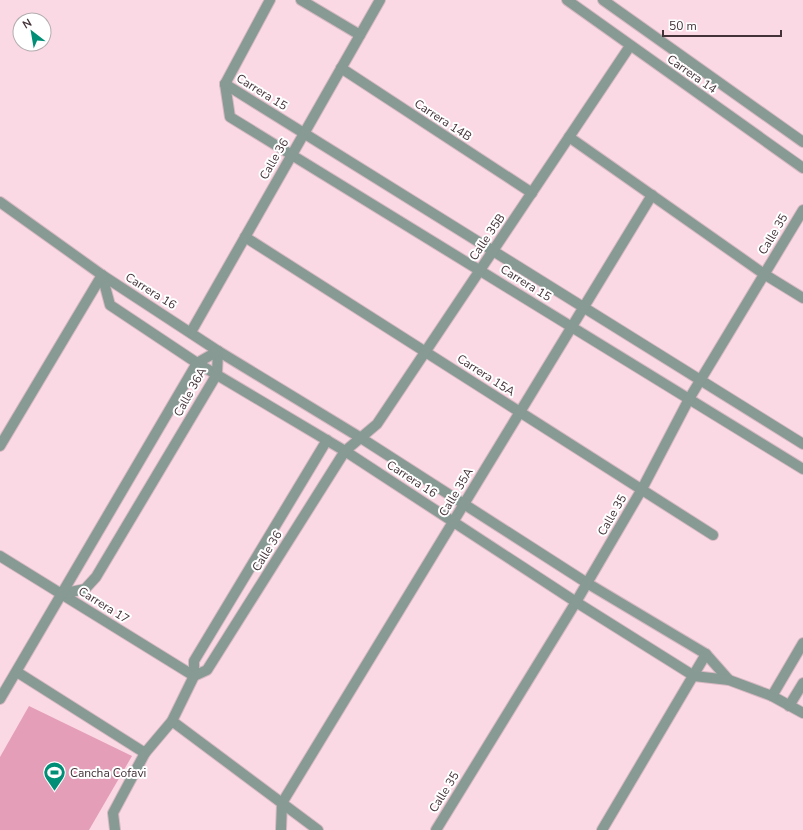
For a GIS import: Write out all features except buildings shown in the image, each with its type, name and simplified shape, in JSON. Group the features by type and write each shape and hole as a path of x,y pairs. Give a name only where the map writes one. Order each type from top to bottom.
{"street":[{"path":"225,84 270,0"},
{"path":"301,0 360,35"},
{"name":"Calle 36","path":"191,332 380,0"},
{"name":"Carrera 14","path":"567,0 803,168"},
{"name":"Carrera 14","path":"603,0 615,3 803,142"},
{"name":"Calle 35B","path":"361,438 378,424 630,46"},
{"name":"Carrera 14B","path":"341,68 532,193"},
{"name":"Carrera 15","path":"225,84 584,306 803,444"},
{"name":"Carrera 15","path":"225,84 230,117 803,469"},
{"path":"568,138 764,274 803,298"},
{"name":"Calle 35A","path":"282,803 652,195"},
{"name":"Carrera 16","path":"0,202 102,276 191,332 218,351 361,438 587,583 706,654 729,680"},
{"name":"Calle 35","path":"436,830 576,602 642,488 689,399 803,210"},
{"name":"Carrera 15A","path":"245,237 642,488 713,535"},
{"path":"0,446 102,276"},
{"name":"Carrera 16","path":"102,276 110,305 197,363 345,451 576,602 694,676 729,680 772,696 803,713"},
{"name":"Calle 36A","path":"0,699 197,363 218,351"},
{"name":"Calle 36A","path":"61,594 85,589 96,577 217,374 218,351"},
{"name":"Calle 36","path":"194,676 207,670 345,451 361,438"},
{"name":"Calle 36","path":"115,830 113,813 145,753 172,721 194,676 194,661 326,440"},
{"name":"Carrera 17","path":"0,556 194,676"},
{"path":"772,696 803,643"},
{"path":"602,830 706,654"},
{"path":"17,672 145,753"},
{"path":"789,706 803,683"},
{"path":"172,721 318,830"},
{"path":"281,830 282,803"}],"shaded area":[{"name":"Cancha Cofavi","path":"29,706 132,756 89,830 0,830 0,757"}],"place":[{"name":"Cancha Cofavi","path":"55,792"}]}
